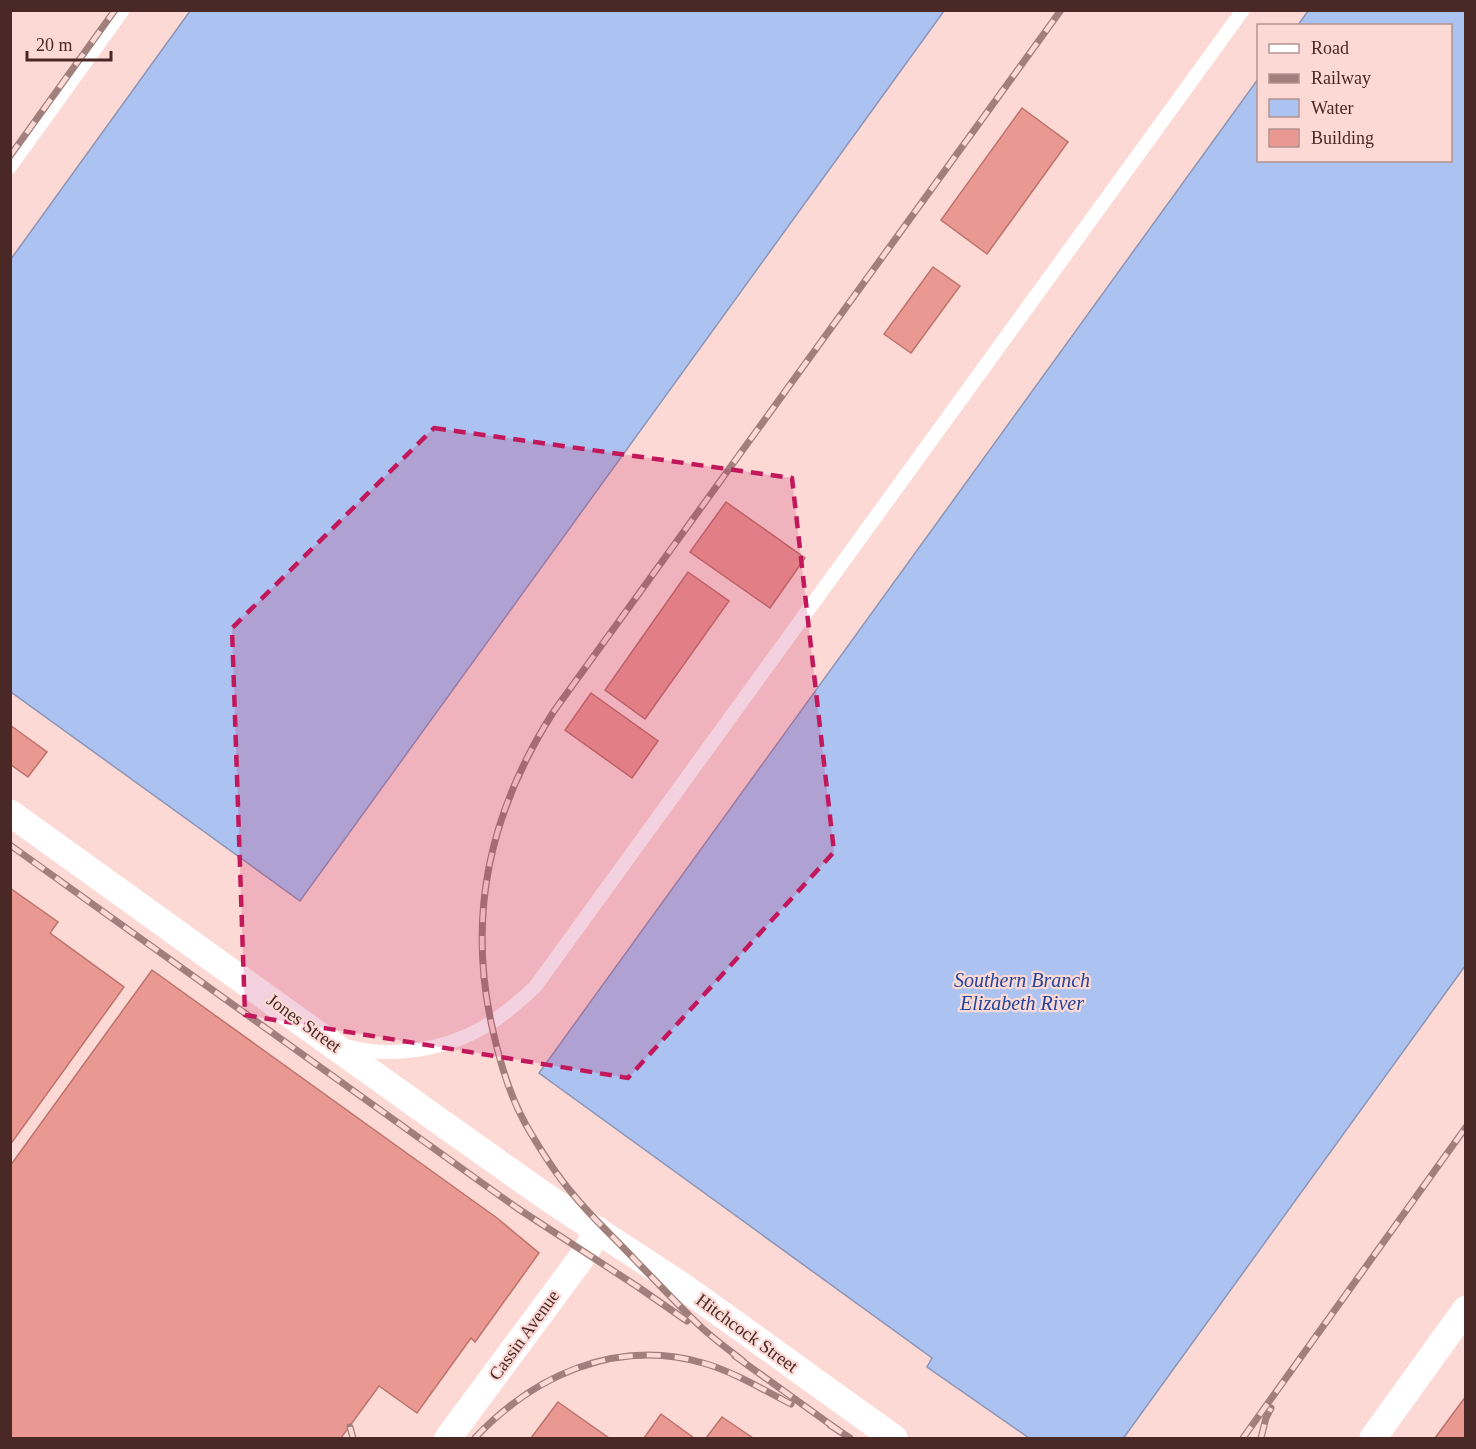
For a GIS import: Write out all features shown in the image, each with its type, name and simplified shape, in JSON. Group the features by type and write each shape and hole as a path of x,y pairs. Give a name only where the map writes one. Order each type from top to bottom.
{"street":[{"name":"Jones Street","path":"10,813 373,1075 598,1230"},
{"name":"Cassin Avenue","path":"448,1438 585,1252 598,1230"},
{"name":"Hitchcock Street","path":"598,1230 683,1287 894,1438"},
{"path":"1373,1438 1466,1309"}],"lane":[{"path":"10,167 123,10"},
{"path":"320,1035 352,1048 369,1050 392,1052 437,1046 484,1027 509,1010 535,987 1243,10"}],"highlighted area":[{"path":"434,428 792,478 834,852 628,1078 245,1015 232,628"}],"water":[{"path":"190,11 944,11 300,901 11,692 11,259"},
{"name":"Southern Branch Elizabeth River","path":"1308,11 1465,11 1465,966 1125,1436 1123,1438 1029,1438 927,1367 932,1358 539,1073 1257,80 1257,162 1452,162 1452,24 1299,24"}],"building":[{"path":"1022,108 1068,142 987,254 941,220"},
{"path":"933,267 960,286 911,353 884,334"},
{"path":"726,502 805,558 770,608 690,552"},
{"path":"688,572 729,601 645,719 605,690"},
{"path":"591,693 658,741 632,778 565,730"},
{"path":"10,725 47,752 28,777 10,764"},
{"path":"10,888 58,922 50,933 124,987 10,1145"},
{"path":"152,970 497,1218 539,1253 475,1342 471,1338 417,1413 379,1386 341,1438 10,1438 10,1166"},
{"path":"1466,1396 1466,1438 1435,1438"},
{"path":"558,1402 609,1438 531,1438"},
{"path":"661,1414 694,1438 644,1438"},
{"path":"722,1417 753,1438 706,1438"}],"railway":[{"path":"10,156 115,10"},
{"path":"743,1361 701,1327 587,1211 553,1169 520,1114 499,1055 485,988 482,946 489,865 499,826 514,787 554,711 1061,10"},
{"path":"10,845 517,1208 687,1321"},
{"path":"1243,1438 1466,1127"},
{"path":"475,1438 523,1396 550,1380 609,1359 639,1355 671,1356 714,1366 791,1404"},
{"path":"735,1356 838,1430"},
{"path":"1261,1438 1271,1408"},
{"path":"830,1425 850,1438"},
{"path":"350,1427 353,1438"}]}
